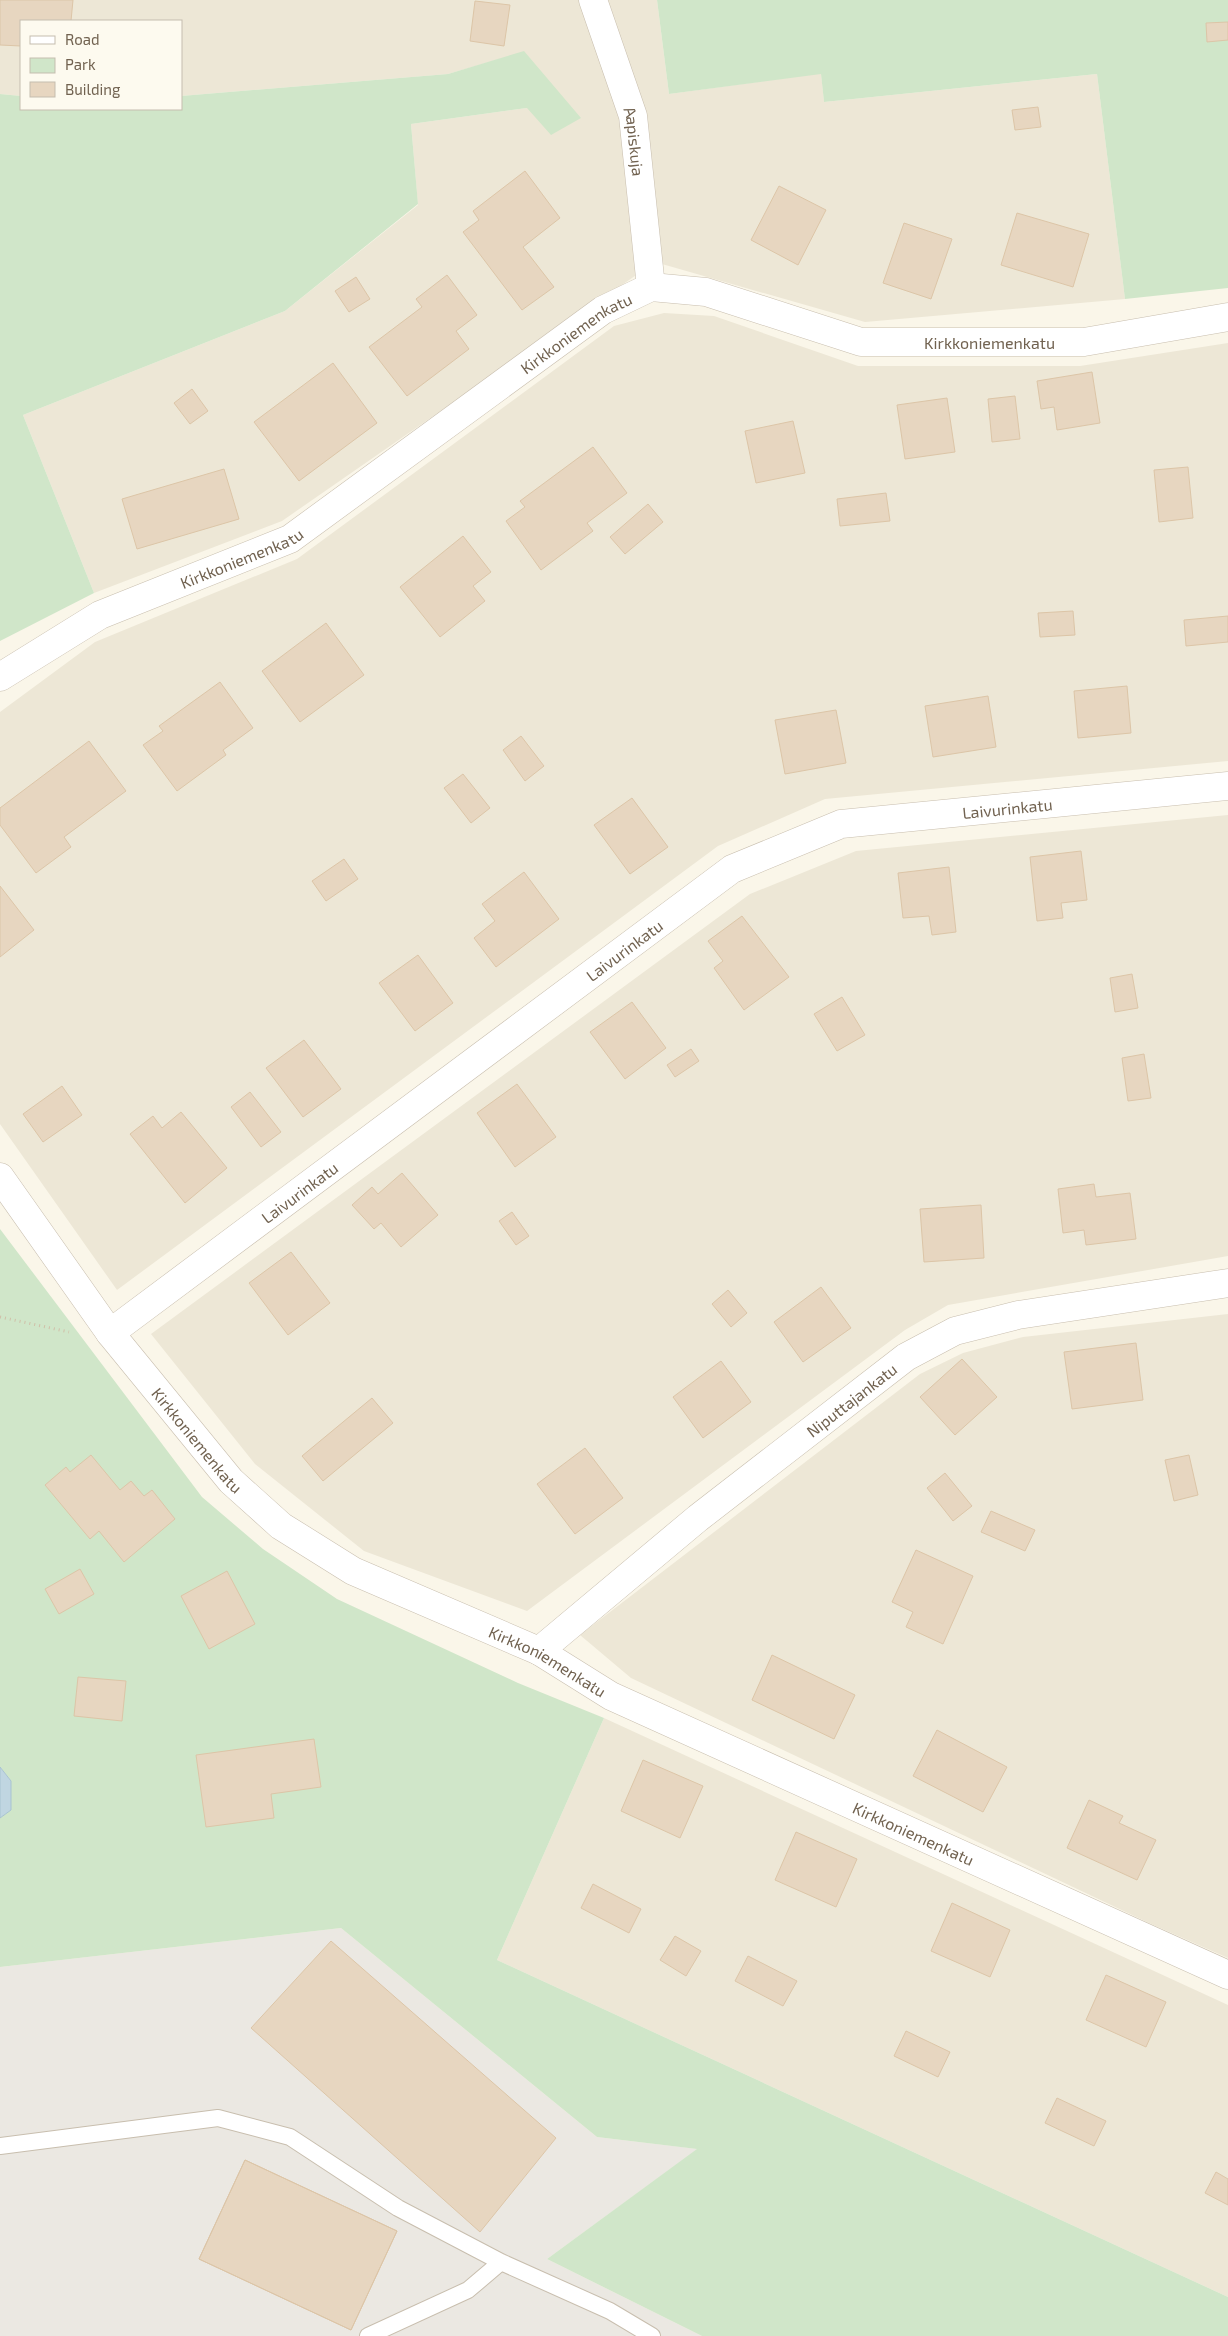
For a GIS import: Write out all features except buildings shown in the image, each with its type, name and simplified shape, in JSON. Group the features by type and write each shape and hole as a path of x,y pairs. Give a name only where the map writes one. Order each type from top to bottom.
{"street":[{"name":"Aapiskuja","path":"593,0 633,116 651,287"},
{"name":"Kirkkoniemenkatu","path":"0,677 100,615 290,539 603,310 651,287 706,292 861,342 1084,342 1228,317"},
{"name":"Laivurinkatu","path":"110,1333 732,869 841,824 1228,786"},
{"name":"Kirkkoniemenkatu","path":"0,1176 110,1333 231,1481 281,1526 353,1571 539,1651 612,1696 1228,1975"},
{"name":"Niputtajankatu","path":"539,1651 698,1518 914,1352 954,1331 1018,1315 1228,1283"}],"lane":[{"path":"0,2146 218,2118 290,2138 398,2208 501,2262 610,2311 652,2336"},
{"path":"368,2336 468,2290 501,2262"}],"path":[{"path":"0,1317 63,1332 110,1333"}],"shaded area":[{"path":"0,0 657,0 669,94 821,73 824,102 1097,74 1125,299 865,322 655,262 282,521 94,593 23,415 285,311 418,205 411,124 527,108 524,52 448,74 182,96 182,20 20,20 20,96 0,94"},
{"path":"664,313 714,316 858,366 1080,366 1228,343 1228,761 825,799 718,846 117,1290 0,1124 0,712 95,642 297,559 614,326"},
{"path":"1228,815 1228,1256 948,1305 905,1330 527,1611 364,1551 255,1464 151,1334 750,894 856,851"},
{"path":"1228,1314 1228,1958 1149,1923 631,1678 580,1635 920,1374 963,1353 1023,1337"},
{"path":"604,1718 1228,2005 1228,2297 497,1960"},
{"path":"341,1928 597,2137 698,2149 547,2259 702,2336 0,2336 0,1967"}],"green space":[{"path":"657,0 1228,0 1228,288 1125,299 1097,74 824,102 821,74 669,94"},
{"path":"524,51 581,118 551,135 527,108 411,124 418,204 285,311 23,415 94,593 0,641 0,94 20,96 20,110 182,110 182,96 448,74"},
{"path":"0,1229 202,1497 263,1549 337,1599 518,1683 604,1718 497,1960 1228,2297 1228,2336 702,2336 547,2259 697,2149 597,2137 341,1928 0,1967 0,1818 11,1810 11,1781 0,1767"}],"water":[{"path":"0,1767 11,1781 11,1810 0,1818"}]}
